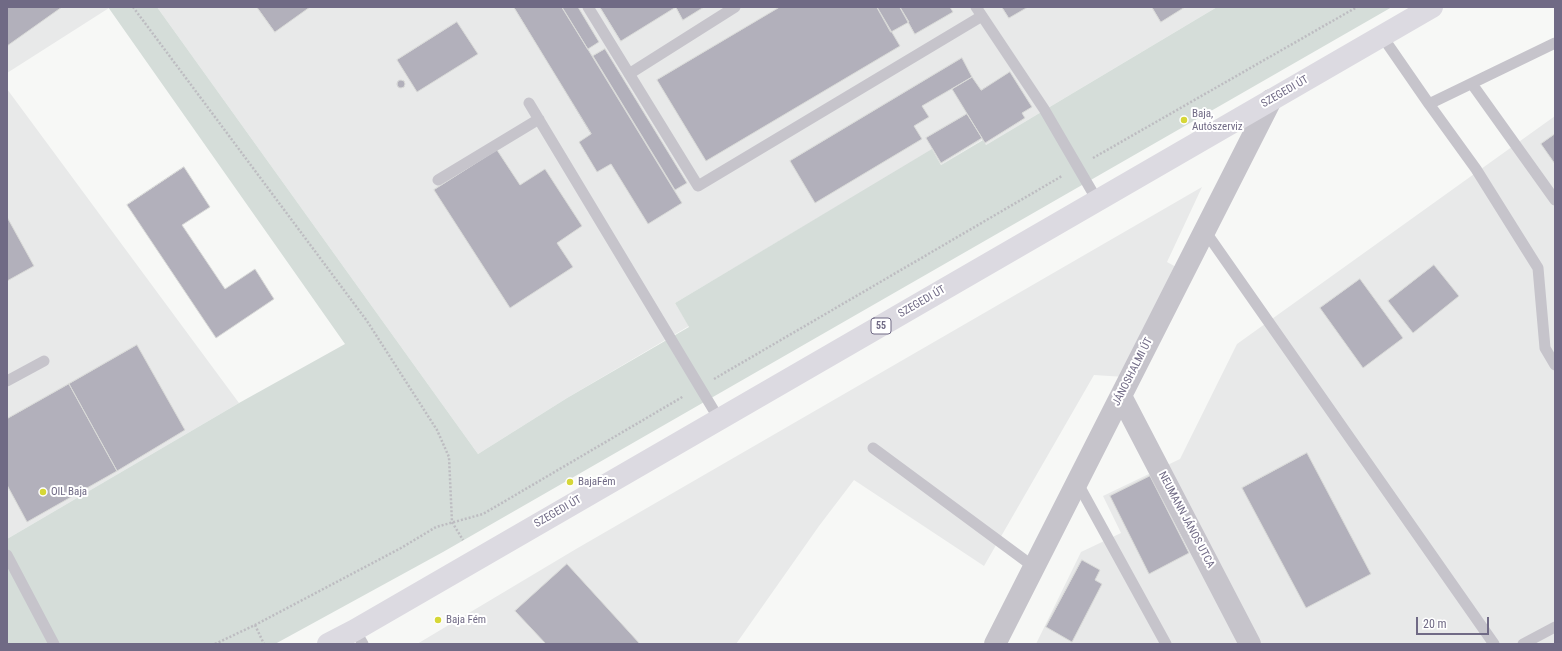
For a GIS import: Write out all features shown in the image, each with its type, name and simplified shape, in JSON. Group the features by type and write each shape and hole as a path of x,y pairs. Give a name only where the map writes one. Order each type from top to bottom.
{"main road":[{"name":"SZEGEDI ÚT","path":"328,644 359,637 475,560 1429,8"}],"street":[{"name":"JÁNOSHALMI ÚT","path":"995,644 1271,100"},
{"name":"NEUMANN JÁNOS UTCA","path":"1121,396 1250,644"}],"lane":[{"path":"588,7 698,186 979,11 1044,108 1097,200"},
{"path":"629,74 735,7"},
{"path":"1382,36 1476,169 1538,268 1545,348 1555,365"},
{"path":"1429,104 1555,43"},
{"path":"1472,84 1555,200"},
{"path":"529,103 719,419"},
{"path":"438,180 539,119"},
{"path":"1205,231 1494,644"},
{"path":"7,382 44,361"},
{"path":"873,448 1034,567"},
{"path":"1077,482 1166,644"},
{"path":"7,555 54,644"},
{"path":"1523,644 1555,627"}],"path":[{"path":"133,7 367,321 437,430 449,457 452,522 475,560"},
{"path":"215,644 401,548 436,527 483,514 1077,167 1357,7"},
{"path":"254,625 264,644"}],"shaded area":[{"path":"7,7 108,7 109,8 7,73"},
{"path":"108,7 157,7 478,454 567,398 689,327 675,303 932,149 941,165 983,140 986,145 1217,7 1392,7 443,552 275,644 7,644 7,539 239,403 345,344"},
{"path":"157,7 1217,7 986,145 982,140 941,165 932,150 675,303 689,326 567,398 478,454"},
{"path":"7,89 239,403 7,539"},
{"path":"1555,116 1555,644 1036,644 1081,552 1121,533 1103,496 1180,459 1237,344"},
{"path":"1202,187 1167,262 1178,268 1125,377 1094,375 984,566 854,480 819,526 736,644 417,644 576,549"}],"building":[{"path":"7,7 62,7 7,46"},
{"path":"257,7 310,7 275,32"},
{"path":"514,7 562,7 682,203 648,224 611,164 597,172 579,142 591,134"},
{"path":"562,7 578,7 599,42 588,49"},
{"path":"600,7 676,7 621,41"},
{"path":"676,7 704,7 683,20"},
{"path":"780,7 877,7 900,46 706,161 657,80"},
{"path":"877,7 900,7 909,22 891,32"},
{"path":"900,7 950,7 953,12 915,34"},
{"path":"1002,7 1028,7 1009,18"},
{"path":"1152,7 1185,7 1161,22"},
{"path":"457,22 478,54 417,92 397,60"},
{"path":"605,49 687,183 675,190 593,56"},
{"path":"962,58 972,77 922,106 929,117 914,126 922,139 815,203 790,161"},
{"path":"1010,72 1032,107 1022,113 1025,118 985,143 952,89 972,77 981,90"},
{"path":"401,80 404,81 404,87 401,88 398,87 397,84 398,81"},
{"path":"967,114 982,138 941,163 926,138"},
{"path":"1555,134 1555,164 1541,144"},
{"path":"497,150 520,185 545,169 582,226 557,243 573,267 510,308 434,190"},
{"path":"184,167 210,207 182,225 225,289 255,269 274,299 216,338 127,205"},
{"path":"7,217 34,266 7,281"},
{"path":"1434,265 1459,296 1413,333 1388,301"},
{"path":"1360,279 1403,338 1363,368 1320,308"},
{"path":"137,345 185,430 117,471 69,384"},
{"path":"69,384 117,471 27,522 7,485 7,419"},
{"path":"1307,453 1371,574 1306,608 1242,488"},
{"path":"1150,476 1189,553 1149,574 1110,496"},
{"path":"1082,560 1100,570 1095,580 1102,584 1072,642 1046,627"},
{"path":"567,564 640,644 546,644 515,611"}],"place":[{"name":"Baja, Autószerviz","path":"1184,120"},
{"name":"BajaFém","path":"570,482"},
{"name":"OIL Baja","path":"43,492"},
{"name":"Baja Fém","path":"438,620"}]}
